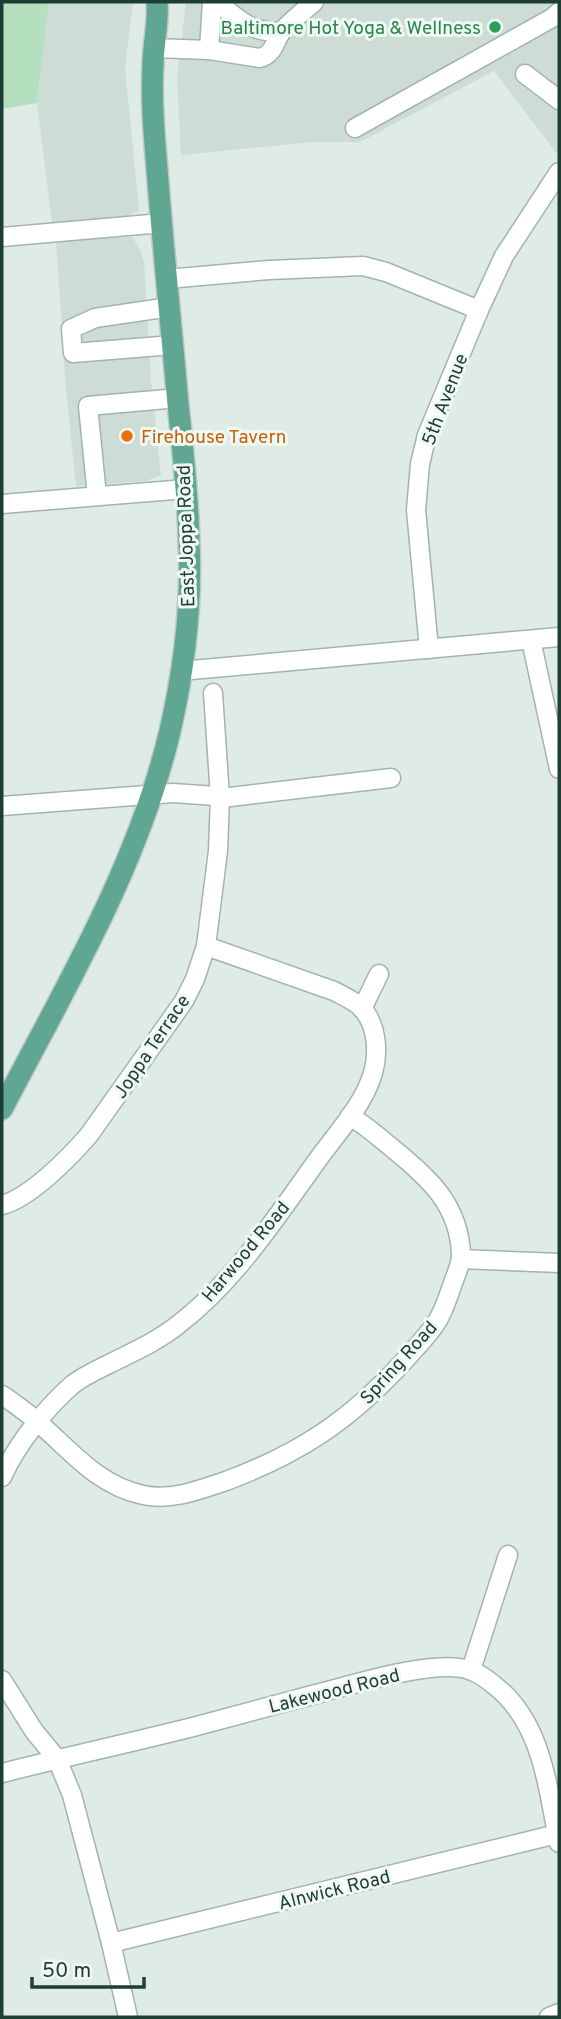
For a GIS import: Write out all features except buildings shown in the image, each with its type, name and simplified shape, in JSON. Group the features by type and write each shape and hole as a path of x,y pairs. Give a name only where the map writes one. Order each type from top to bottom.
{"main road":[{"name":"East Joppa Road","path":"2,1109 93,937 125,869 152,796 170,729 180,671 188,611 186,488 153,104 158,4"}],"street":[{"path":"214,2 248,27 263,32 281,32"},
{"path":"209,50 214,2"},
{"path":"154,48 209,50 260,58 267,56 281,32 314,2"},
{"path":"355,128 559,12"},
{"path":"525,74 559,100"},
{"name":"5th Avenue","path":"429,649 416,510 420,464 428,435 504,256 559,172"},
{"path":"2,237 162,223"},
{"path":"167,279 269,270 363,266 386,272 479,310"},
{"path":"170,307 95,318 71,329 73,353 173,345"},
{"path":"97,496 88,406 178,398"},
{"path":"2,504 186,488"},
{"path":"180,671 559,637"},
{"path":"531,640 559,769"},
{"name":"Joppa Terrace","path":"2,1205 18,1199 74,1153 184,1001 195,979 206,946 218,851 220,797 213,693"},
{"path":"2,806 186,793 220,797 391,778"},
{"path":"206,946 334,991 352,1000 362,1009 373,1030 375,1057 367,1088 350,1116 423,1173 442,1196 457,1230 461,1259 559,1263"},
{"path":"362,1009 379,974"},
{"name":"Harwood Road","path":"2,1477 14,1453 74,1383 158,1338 178,1325 214,1293 264,1234 350,1116"},
{"name":"Spring Road","path":"2,1395 38,1422 87,1468 110,1483 142,1495 167,1497 191,1493 237,1477 298,1449 332,1428 377,1391 437,1321 461,1259"},
{"path":"471,1670 508,1555"},
{"name":"Lakewood Road","path":"2,1773 387,1676 452,1666 471,1670 504,1693 527,1723 540,1755 558,1839"},
{"path":"2,1680 34,1731 57,1759 72,1795 128,2017"},
{"name":"Alnwick Road","path":"111,1943 558,1839"},
{"path":"549,2017 559,2012"}],"shaded area":[{"path":"49,2 133,2 125,68 139,210 126,217 52,223 37,103"},
{"path":"186,2 559,2 559,154 494,71 360,142 313,142 181,155 177,78"},
{"path":"132,237 144,262 151,381 161,475 146,481 76,486 66,390 56,241"}],"green space":[{"path":"2,2 49,2 37,103 2,109"}],"place":[{"name":"Baltimore Hot Yoga & Wellness","path":"495,27"},
{"name":"Firehouse Tavern","path":"127,436"}]}
